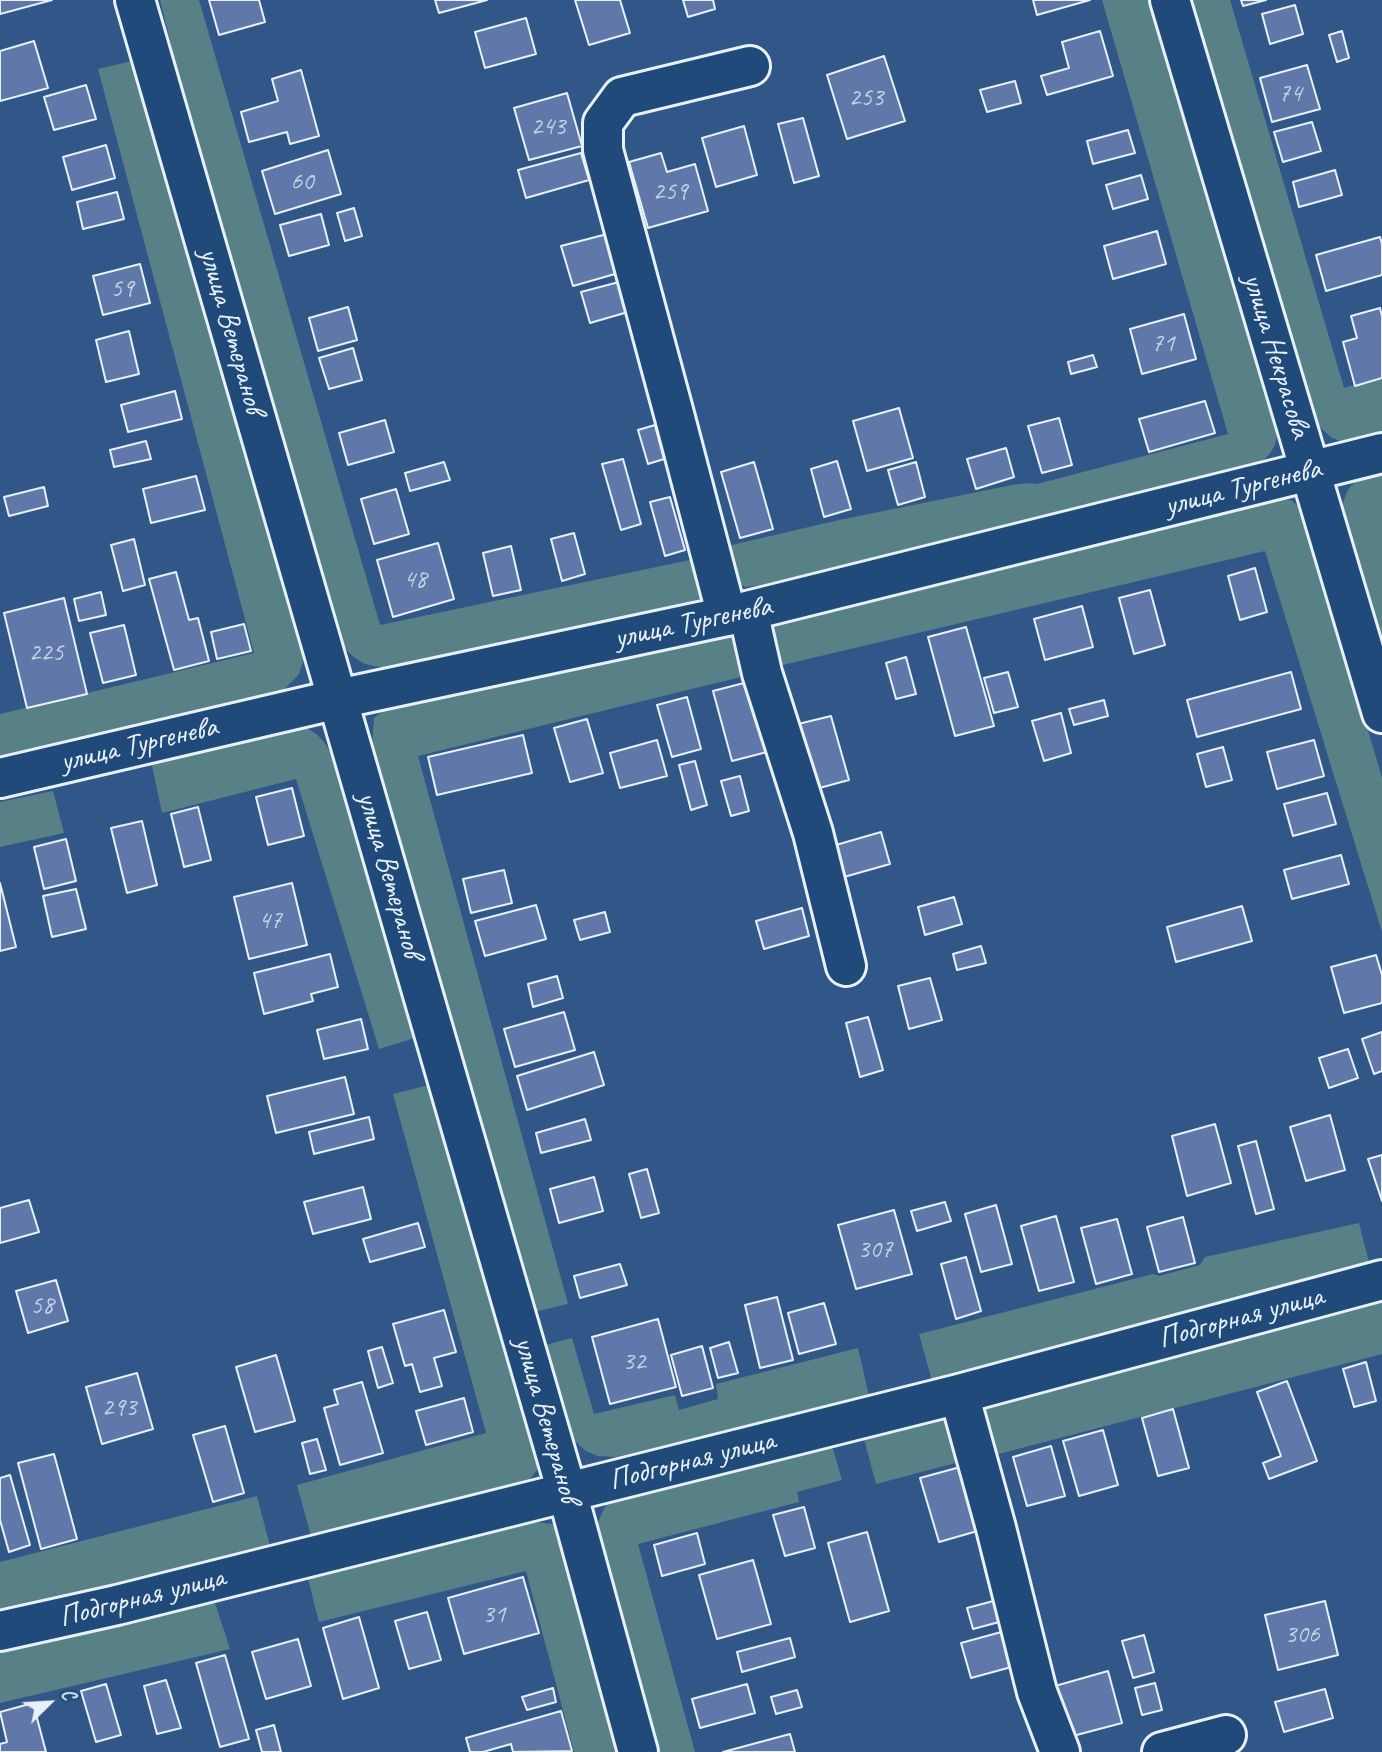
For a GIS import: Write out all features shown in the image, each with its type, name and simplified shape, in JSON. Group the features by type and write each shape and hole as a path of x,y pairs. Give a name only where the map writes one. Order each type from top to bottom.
{"street":[{"name":"улица Ветеранов","path":"135,0 567,1492 638,1752"},
{"name":"улица Некрасова","path":"1170,0 1382,713"},
{"path":"750,66 622,97 603,123 603,150 674,414 737,614 762,673 813,833 846,966"},
{"name":"улица Тургенева","path":"0,778 338,699 737,614 1382,453"},
{"name":"Подгорная улица","path":"0,1631 117,1605 959,1394 1382,1280"},
{"path":"959,1394 1037,1692 1060,1752"},
{"path":"1162,1752 1226,1735"}],"green space":[{"path":"160,0 199,0 380,625 704,557 708,595 434,660 389,667 364,663 354,657 335,630"},
{"path":"1102,0 1154,0 1276,421 1276,441 1268,456 1257,466 1046,520 745,587 730,576 719,548 839,520 1012,485 1037,484 1228,434"},
{"path":"1186,0 1230,0 1344,388 1382,377 1382,434 1346,443 1332,438 1313,421"},
{"path":"132,61 301,645 303,662 299,674 283,691 266,697 0,759 0,714 254,653 98,69"},
{"path":"1382,473 1382,667 1341,514 1352,484"},
{"path":"1275,499 1291,500 1300,508 1312,540 1382,778 1382,932 1265,551 770,668 770,619"},
{"path":"735,631 749,675 418,756 568,1304 534,1312 372,746 374,718 390,706"},
{"path":"295,727 307,729 317,735 332,755 418,1037 379,1049 296,779 162,813 151,761"},
{"path":"53,791 64,833 0,847 0,802"},
{"path":"429,1085 494,1314 542,1451 537,1470 530,1479 312,1540 297,1485 486,1433 393,1094"},
{"path":"1359,1223 1370,1266 932,1381 919,1334 1153,1274 1159,1276 1200,1265 1205,1257"},
{"path":"1382,1294 1382,1354 987,1457 971,1400"},
{"path":"572,1338 594,1414 675,1395 679,1410 718,1399 716,1384 858,1348 869,1396 616,1457 598,1456 586,1451 569,1436 542,1346"},
{"path":"947,1405 963,1461 876,1484 861,1428"},
{"path":"828,1444 833,1449 842,1480 797,1492 799,1502 638,1544 695,1752 651,1752 594,1537 604,1509 617,1495"},
{"path":"257,1496 271,1550 0,1614 0,1562"},
{"path":"527,1521 552,1524 559,1529 621,1752 574,1752 526,1571 319,1622 307,1575"},
{"path":"213,1597 230,1649 0,1703 0,1648"}],"building":[{"path":"0,0 52,0 0,14"},
{"path":"209,0 259,0 265,22 219,35"},
{"path":"435,0 487,0 439,13"},
{"path":"575,0 620,0 630,33 589,45"},
{"path":"683,0 713,0 715,9 688,17"},
{"path":"1033,0 1090,0 1037,15"},
{"path":"1241,0 1266,0 1243,6"},
{"path":"1295,5 1303,34 1270,44 1262,14"},
{"path":"526,18 536,54 485,68 475,32"},
{"path":"1100,31 1113,76 1047,95 1041,76 1069,68 1062,42"},
{"path":"1342,31 1349,58 1337,62 1329,35"},
{"path":"34,41 48,88 0,101 0,51"},
{"path":"884,56 905,121 847,139 827,75"},
{"path":"1307,65 1320,109 1272,122 1260,78"},
{"path":"301,70 319,136 290,144 287,132 249,142 241,112 278,101 272,79"},
{"path":"1015,81 1021,103 987,112 980,90"},
{"path":"86,85 96,119 54,130 44,97"},
{"path":"567,93 582,146 529,160 514,108"},
{"path":"803,118 819,176 794,183 778,124"},
{"path":"1312,122 1321,151 1283,162 1274,132"},
{"path":"744,126 757,175 716,187 702,138"},
{"path":"1128,130 1135,153 1093,164 1087,141"},
{"path":"106,145 115,178 72,190 63,157"},
{"path":"328,150 341,194 275,214 262,171"},
{"path":"581,153 589,180 526,198 518,170"},
{"path":"661,153 667,172 695,164 708,211 648,228 629,162"},
{"path":"1335,170 1342,195 1299,207 1293,182"},
{"path":"1141,175 1148,199 1113,209 1106,185"},
{"path":"117,192 124,219 83,229 77,202"},
{"path":"354,208 362,236 345,241 337,213"},
{"path":"321,214 329,245 289,256 280,225"},
{"path":"1157,231 1166,264 1113,279 1104,246"},
{"path":"611,233 622,272 573,286 561,246"},
{"path":"1380,237 1382,275 1326,291 1316,255"},
{"path":"140,264 150,303 103,315 93,276"},
{"path":"619,282 628,312 590,323 581,292"},
{"path":"348,307 357,340 318,351 309,318"},
{"path":"1380,308 1382,378 1355,386 1343,342 1357,338 1351,316"},
{"path":"1184,314 1196,359 1142,374 1130,329"},
{"path":"129,331 139,374 106,382 96,340"},
{"path":"353,348 362,380 329,389 319,358"},
{"path":"1093,355 1097,367 1071,374 1068,362"},
{"path":"175,391 182,419 128,432 121,405"},
{"path":"1205,401 1215,433 1149,452 1139,419"},
{"path":"899,408 913,458 867,471 853,421"},
{"path":"1059,418 1072,465 1042,473 1028,426"},
{"path":"385,420 394,452 348,465 339,433"},
{"path":"655,425 664,459 648,464 638,430"},
{"path":"146,441 151,459 114,467 110,450"},
{"path":"1006,448 1014,477 976,489 967,459"},
{"path":"623,459 641,524 621,530 602,464"},
{"path":"837,461 851,509 824,517 811,469"},
{"path":"444,462 450,480 410,491 405,473"},
{"path":"754,462 773,529 740,538 721,472"},
{"path":"916,462 925,497 898,505 888,470"},
{"path":"196,476 205,510 151,523 143,489"},
{"path":"44,487 48,506 9,516 4,497"},
{"path":"396,489 409,534 374,544 361,499"},
{"path":"670,497 685,550 665,556 650,502"},
{"path":"574,533 585,574 562,581 551,539"},
{"path":"134,539 145,585 123,591 111,545"},
{"path":"438,543 454,599 393,617 377,560"},
{"path":"511,546 521,590 493,596 483,553"},
{"path":"1255,568 1267,612 1240,620 1228,576"},
{"path":"176,572 189,620 198,618 209,661 174,670 149,579"},
{"path":"1150,590 1165,645 1134,654 1119,598"},
{"path":"101,592 106,615 79,621 74,599"},
{"path":"64,598 87,694 27,708 4,613"},
{"path":"1082,606 1093,647 1045,660 1034,619"},
{"path":"244,624 251,651 217,659 211,632"},
{"path":"124,625 136,675 103,683 90,633"},
{"path":"966,627 994,726 955,736 928,637"},
{"path":"906,657 916,694 896,699 886,663"},
{"path":"1008,672 1018,707 994,713 984,678"},
{"path":"1291,672 1301,709 1197,737 1187,700"},
{"path":"748,682 767,752 732,761 713,691"},
{"path":"687,697 701,749 672,757 657,705"},
{"path":"1104,700 1108,716 1074,725 1069,709"},
{"path":"1061,713 1071,753 1044,761 1032,721"},
{"path":"831,716 849,780 812,790 794,725"},
{"path":"587,719 603,773 570,782 554,728"},
{"path":"523,735 532,773 437,795 428,757"},
{"path":"657,740 667,776 620,788 610,753"},
{"path":"1314,740 1324,776 1277,789 1267,752"},
{"path":"1223,747 1232,780 1206,787 1197,754"},
{"path":"695,761 707,805 691,810 679,765"},
{"path":"740,776 749,811 731,816 721,781"},
{"path":"292,788 304,836 268,845 256,797"},
{"path":"1327,793 1336,824 1293,836 1284,804"},
{"path":"198,807 211,860 184,867 171,814"},
{"path":"142,821 157,885 127,893 111,828"},
{"path":"881,832 890,864 837,879 829,847"},
{"path":"66,839 76,881 44,889 34,847"},
{"path":"1341,855 1349,884 1292,899 1284,870"},
{"path":"504,870 512,903 471,913 463,879"},
{"path":"0,883 16,947 0,951"},
{"path":"292,883 307,945 249,959 234,897"},
{"path":"76,889 86,929 52,937 43,896"},
{"path":"954,897 962,924 925,935 918,907"},
{"path":"536,905 546,939 485,956 475,921"},
{"path":"1242,906 1252,941 1176,962 1167,927"},
{"path":"802,908 809,936 764,949 756,921"},
{"path":"605,912 610,932 580,940 574,920"},
{"path":"981,946 986,963 957,970 953,954"},
{"path":"330,954 338,987 311,994 313,1001 264,1014 254,973"},
{"path":"1376,955 1382,975 1382,1003 1344,1013 1331,967"},
{"path":"557,976 563,998 533,1007 528,984"},
{"path":"930,978 942,1020 909,1029 898,986"},
{"path":"564,1012 575,1050 515,1067 504,1029"},
{"path":"868,1017 883,1070 860,1077 846,1023"},
{"path":"361,1019 368,1049 324,1059 317,1030"},
{"path":"1382,1032 1382,1071 1374,1074 1362,1039"},
{"path":"1348,1049 1358,1078 1329,1088 1319,1058"},
{"path":"594,1052 604,1085 527,1110 517,1076"},
{"path":"345,1077 354,1114 276,1133 267,1096"},
{"path":"1330,1115 1345,1170 1306,1181 1290,1127"},
{"path":"369,1117 374,1139 314,1154 309,1132"},
{"path":"585,1119 591,1140 541,1153 536,1133"},
{"path":"1215,1124 1231,1183 1187,1196 1172,1136"},
{"path":"1256,1141 1274,1209 1256,1214 1238,1146"},
{"path":"1382,1155 1382,1201 1368,1159"},
{"path":"647,1169 659,1213 641,1218 629,1174"},
{"path":"594,1177 603,1211 559,1223 550,1189"},
{"path":"363,1187 371,1219 313,1234 304,1202"},
{"path":"29,1200 39,1232 0,1243 0,1208"},
{"path":"945,1202 951,1221 917,1231 911,1211"},
{"path":"996,1205 1012,1264 981,1272 965,1214"},
{"path":"894,1210 912,1274 856,1289 838,1225"},
{"path":"1056,1216 1074,1282 1039,1291 1021,1226"},
{"path":"1183,1217 1195,1263 1159,1272 1147,1227"},
{"path":"1117,1219 1132,1274 1096,1284 1081,1228"},
{"path":"418,1223 425,1247 370,1262 363,1239"},
{"path":"966,1257 981,1311 956,1319 941,1264"},
{"path":"620,1264 627,1285 580,1298 574,1276"},
{"path":"56,1280 68,1321 28,1333 16,1291"},
{"path":"777,1297 793,1360 760,1368 745,1305"},
{"path":"824,1303 836,1344 799,1354 788,1313"},
{"path":"444,1310 456,1352 434,1358 442,1386 420,1392 412,1364 405,1366 393,1324"},
{"path":"658,1319 676,1387 610,1404 592,1337"},
{"path":"729,1342 738,1373 718,1378 710,1348"},
{"path":"702,1346 713,1388 682,1396 671,1355"},
{"path":"382,1347 393,1383 378,1388 368,1351"},
{"path":"276,1355 295,1421 255,1432 236,1367"},
{"path":"1366,1362 1376,1401 1354,1407 1343,1369"},
{"path":"137,1373 153,1429 102,1444 86,1387"},
{"path":"1287,1381 1317,1461 1269,1479 1263,1463 1281,1456 1257,1392"},
{"path":"362,1382 383,1453 340,1465 324,1408 338,1404 334,1390"},
{"path":"464,1398 473,1432 426,1445 416,1411"},
{"path":"1173,1409 1189,1468 1158,1476 1142,1418"},
{"path":"225,1426 244,1493 213,1502 193,1435"},
{"path":"1103,1430 1118,1485 1079,1496 1063,1441"},
{"path":"317,1439 326,1470 310,1474 302,1443"},
{"path":"1051,1446 1065,1496 1027,1506 1013,1457"},
{"path":"54,1454 77,1539 41,1549 18,1463"},
{"path":"964,1466 981,1530 939,1542 920,1478"},
{"path":"10,1475 30,1545 9,1552 0,1520 0,1478"},
{"path":"804,1507 815,1548 785,1556 773,1515"},
{"path":"867,1532 889,1611 850,1622 828,1543"},
{"path":"697,1533 705,1564 662,1576 654,1545"},
{"path":"753,1560 771,1624 717,1639 699,1575"},
{"path":"523,1577 539,1633 464,1654 448,1598"},
{"path":"997,1600 1003,1621 973,1629 967,1608"},
{"path":"1325,1601 1338,1655 1278,1670 1265,1615"},
{"path":"427,1612 441,1660 409,1669 395,1621"},
{"path":"359,1617 379,1688 343,1699 323,1628"},
{"path":"1005,1631 1015,1666 971,1678 961,1643"},
{"path":"1144,1635 1154,1672 1133,1678 1122,1641"},
{"path":"790,1638 795,1657 742,1672 737,1652"},
{"path":"298,1639 311,1686 266,1699 252,1652"},
{"path":"225,1655 249,1739 220,1747 196,1663"},
{"path":"1108,1671 1122,1723 1069,1737 1055,1686"},
{"path":"166,1680 181,1728 157,1734 144,1686"},
{"path":"1155,1683 1162,1710 1142,1715 1135,1688"},
{"path":"106,1684 121,1735 96,1742 81,1691"},
{"path":"747,1684 755,1713 700,1728 692,1699"},
{"path":"553,1688 556,1702 527,1710 522,1697"},
{"path":"1325,1689 1333,1718 1284,1732 1275,1702"},
{"path":"797,1690 802,1707 776,1714 771,1697"},
{"path":"33,1703 46,1752 0,1752 0,1744 7,1742 0,1712"},
{"path":"561,1711 572,1751 513,1752 511,1744 483,1752 470,1752 466,1738"},
{"path":"274,1725 281,1752 262,1752 256,1730"},
{"path":"790,1734 795,1752 723,1752"}]}
